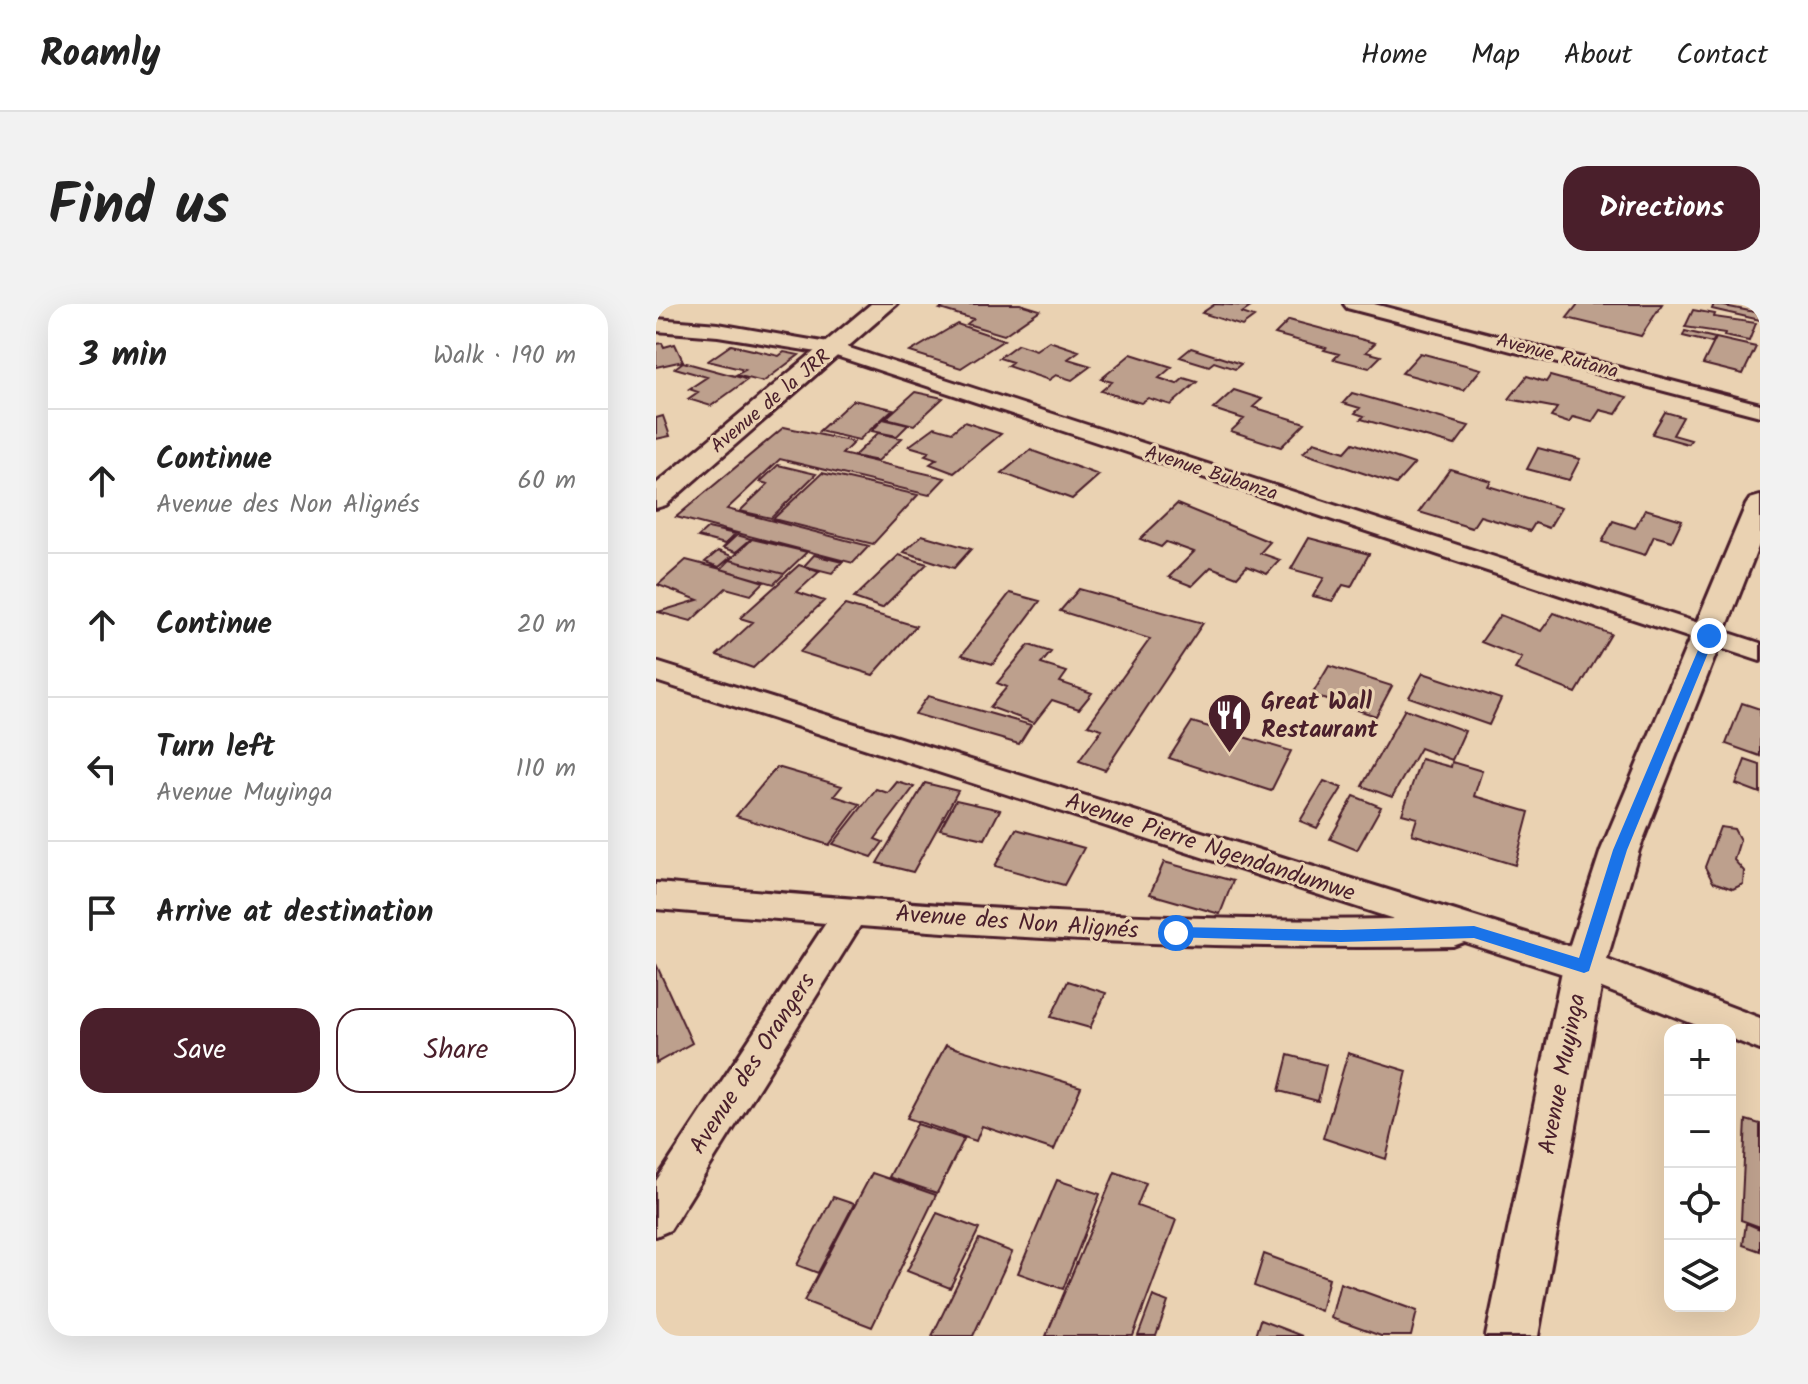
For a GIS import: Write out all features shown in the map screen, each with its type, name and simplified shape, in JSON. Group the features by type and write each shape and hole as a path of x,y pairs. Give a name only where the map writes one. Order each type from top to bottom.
{"street":[{"name":"Avenue de la JRR","path":"656,499 885,304"},
{"name":"Avenue Rutana","path":"1353,304 1760,410"},
{"name":"Avenue Bubanza","path":"656,325 718,330 833,349 1760,652"},
{"name":"Avenue Muyinga","path":"1512,1336 1584,966 1620,850 1760,505"},
{"name":"Avenue Pierre Ngendandumwe","path":"656,671 1584,966 1760,1034"},
{"name":"Avenue des Non Alignés","path":"656,896 1176,933 1341,936 1474,932"},
{"name":"Avenue des Orangers","path":"656,1216 851,912"}],"building":[{"path":"949,304 1020,304 1040,310 1004,335 967,324 973,319 940,309"},
{"path":"1215,304 1252,306 1242,313 1254,317 1242,326 1202,313"},
{"path":"1578,304 1662,304 1641,336 1567,318"},
{"path":"1714,304 1755,312 1757,308 1760,309 1760,320 1712,309"},
{"path":"1693,310 1715,314 1714,317 1756,323 1749,341 1724,336 1725,333 1685,327"},
{"path":"1289,320 1375,343 1366,352 1381,356 1369,368 1334,359 1339,354 1275,334"},
{"path":"957,324 1004,340 961,368 910,352"},
{"path":"1685,331 1715,338 1712,343 1683,336"},
{"path":"1716,338 1756,347 1743,374 1703,364"},
{"path":"1049,341 1079,351 1068,359 1091,366 1072,380 1056,375 1049,380 1007,366 1012,362 999,358 1018,344 1036,350"},
{"path":"662,343 664,347 675,344 683,361 656,367 656,344"},
{"path":"731,345 779,356 784,352 799,355 763,382 736,375 745,370 708,361"},
{"path":"1191,348 1241,364 1235,369 1214,362 1209,366 1180,357"},
{"path":"1420,353 1481,369 1464,390 1402,373"},
{"path":"1131,354 1172,367 1159,378 1177,384 1184,378 1197,382 1171,405 1148,398 1141,403 1101,391 1112,382 1101,379"},
{"path":"683,362 747,380 711,406 688,399 698,392 689,389 707,377 675,368"},
{"path":"1527,376 1546,382 1550,376 1627,397 1616,414 1600,410 1592,422 1573,417 1569,423 1551,417 1557,408 1509,399"},
{"path":"1234,390 1262,399 1253,407 1305,423 1281,447 1231,431 1244,419 1213,409"},
{"path":"915,392 943,398 914,425 886,418"},
{"path":"1352,393 1469,426 1455,445 1361,419 1364,416 1355,413 1360,408 1343,403"},
{"path":"853,400 893,409 859,440 819,431"},
{"path":"1665,412 1683,417 1673,435 1691,440 1688,444 1652,434"},
{"path":"663,416 670,436 656,439 656,418"},
{"path":"883,419 908,425 897,436 872,431"},
{"path":"964,422 1001,434 954,473 930,464 937,459 925,455 929,452 909,446 935,427 952,432"},
{"path":"784,427 854,442 842,454 945,478 929,495 780,459 727,509 869,546 853,563 676,517"},
{"path":"878,433 902,438 878,461 854,456"},
{"path":"1314,442 1345,452 1353,443 1414,464 1396,484 1303,453"},
{"path":"1538,448 1580,459 1569,480 1527,469"},
{"path":"1030,450 1099,475 1072,499 1002,473"},
{"path":"778,465 816,474 771,518 740,511 768,484 760,482"},
{"path":"1450,469 1491,481 1488,486 1561,508 1549,528 1535,523 1530,531 1480,516 1472,528 1419,512"},
{"path":"822,473 918,495 873,544 773,519"},
{"path":"1177,504 1270,542 1260,553 1280,560 1267,574 1247,566 1237,577 1211,567 1192,586 1169,577 1194,552 1166,542 1161,547 1140,539"},
{"path":"1645,509 1682,520 1672,541 1654,536 1645,555 1602,542 1613,521 1635,528"},
{"path":"708,528 735,534 725,544 698,537"},
{"path":"737,535 751,539 736,552 723,548"},
{"path":"922,535 971,549 954,568 904,552"},
{"path":"1309,538 1369,554 1351,587 1343,585 1333,601 1313,596 1324,578 1291,569"},
{"path":"752,539 807,552 784,574 730,560"},
{"path":"718,551 732,556 719,567 705,562"},
{"path":"814,555 842,562 832,573 804,566"},
{"path":"899,555 927,564 882,608 854,598"},
{"path":"686,560 764,582 751,595 726,588 691,621 658,612 698,600 658,585"},
{"path":"730,560 784,574 774,584 721,569"},
{"path":"799,565 819,572 797,592 824,601 753,668 717,655 753,622 740,618"},
{"path":"1079,589 1203,623 1105,770 1079,761 1102,729 1088,725 1150,639 1060,611"},
{"path":"1010,593 1040,601 993,664 962,655"},
{"path":"845,605 916,626 873,675 800,652"},
{"path":"1554,613 1611,634 1576,693 1515,669 1522,658 1481,642 1500,615 1541,631"},
{"path":"1029,645 1051,652 1041,664 1067,672 1060,682 1092,693 1079,709 1052,700 1034,723 990,707 1007,687 997,683"},
{"path":"1329,666 1392,686 1376,716 1312,695"},
{"path":"1423,673 1501,699 1489,725 1409,697"},
{"path":"928,696 1031,725 1019,744 915,714"},
{"path":"1742,703 1760,709 1760,756 1726,744"},
{"path":"1405,709 1465,731 1452,760 1420,748 1392,797 1362,786"},
{"name":"Great Wall Restaurant","path":"1192,722 1291,751 1271,791 1169,758"},
{"path":"1421,759 1451,767 1452,762 1482,771 1474,796 1529,812 1515,865 1412,834 1417,818 1402,814"},
{"path":"1745,760 1760,765 1760,793 1736,784"},
{"path":"777,767 842,786 834,796 860,804 829,845 736,816"},
{"path":"1324,781 1342,788 1317,828 1300,821"},
{"path":"897,782 914,787 875,839 883,842 872,857 833,844 876,789 888,793"},
{"path":"925,783 958,791 913,872 877,863"},
{"path":"1354,796 1381,807 1357,850 1330,839"},
{"path":"956,800 1000,810 985,839 940,829"},
{"path":"1720,827 1734,829 1740,840 1734,860 1744,871 1743,884 1733,889 1713,882 1705,867"},
{"path":"1016,829 1084,848 1064,885 995,866"},
{"path":"1164,862 1233,881 1220,914 1150,894"},
{"path":"656,964 692,1043 656,1063"},
{"path":"1068,981 1106,993 1090,1028 1051,1017"},
{"path":"946,1045 1081,1087 1054,1150 982,1126 976,1141 907,1118"},
{"path":"1348,1053 1407,1071 1386,1159 1323,1138"},
{"path":"1288,1055 1326,1065 1318,1101 1279,1091"},
{"path":"1746,1120 1760,1124 1760,1227 1741,1220"},
{"path":"917,1124 964,1139 937,1193 889,1177"},
{"path":"1115,1172 1146,1183 1137,1206 1176,1220 1133,1336 1046,1336"},
{"path":"872,1173 936,1195 872,1327 804,1301"},
{"path":"1057,1180 1100,1194 1063,1289 1018,1273"},
{"path":"833,1197 854,1204 818,1273 797,1265"},
{"path":"937,1213 979,1229 950,1288 907,1271"},
{"path":"1746,1223 1760,1229 1760,1251 1743,1245"},
{"path":"979,1239 1012,1252 973,1336 932,1336"},
{"path":"1264,1254 1329,1278 1321,1311 1254,1286"},
{"path":"1340,1283 1417,1311 1411,1336 1381,1336 1331,1318"},
{"path":"1153,1296 1168,1302 1156,1336 1138,1336"},
{"path":"1260,1320 1302,1336 1255,1336"}],"place":[{"name":"Great Wall Restaurant","path":"1230,755"}],"route":[{"path":"1176,933 1341,936 1474,932 1584,966 1620,850 1709,636"}]}
